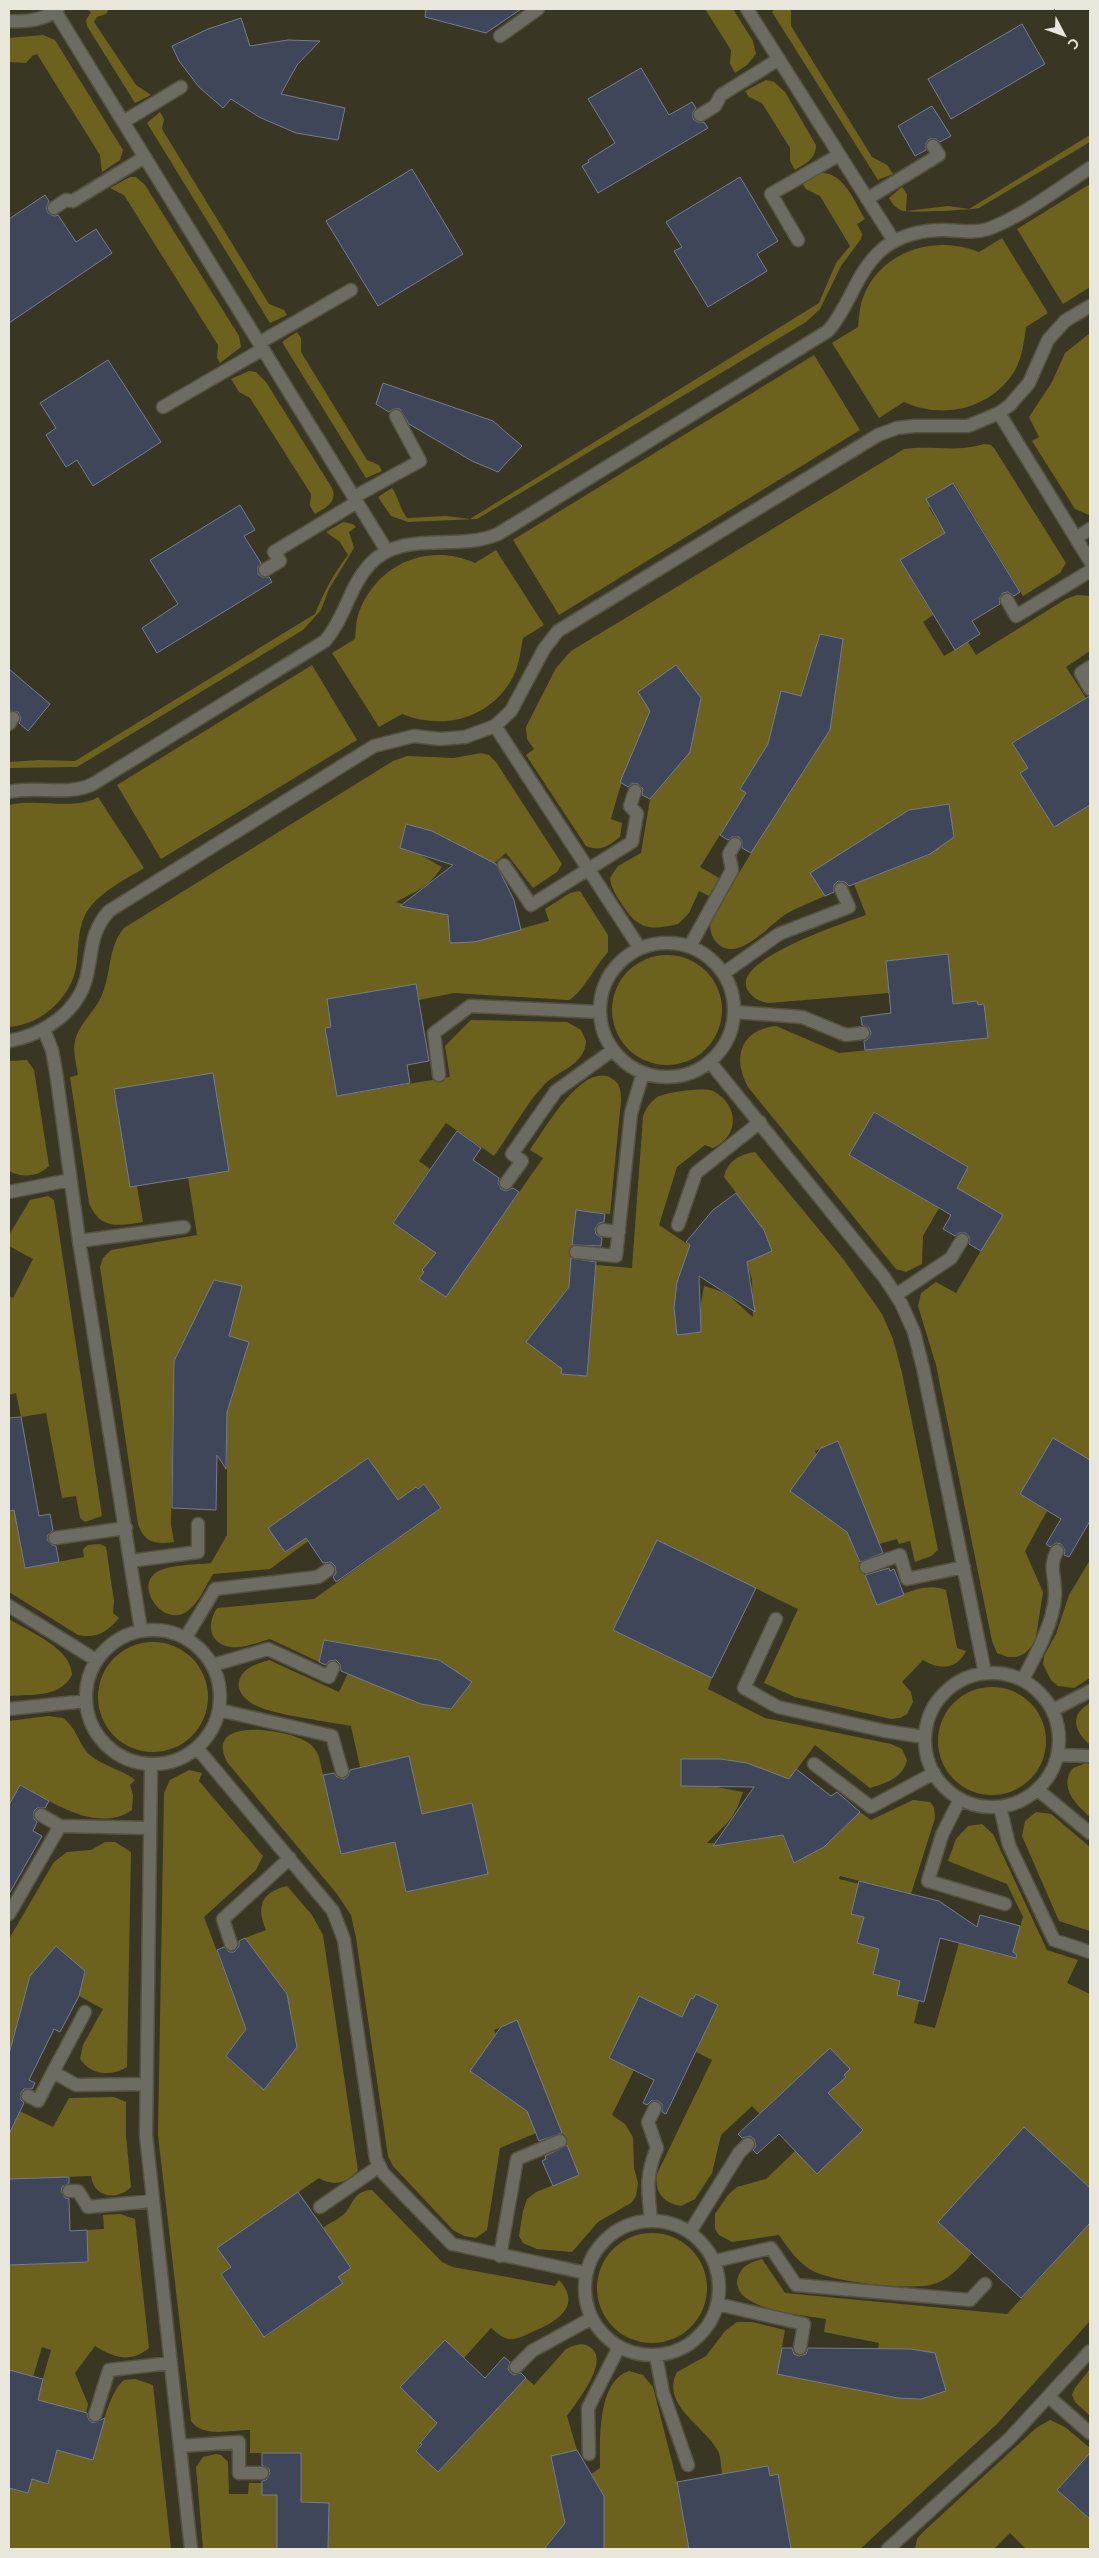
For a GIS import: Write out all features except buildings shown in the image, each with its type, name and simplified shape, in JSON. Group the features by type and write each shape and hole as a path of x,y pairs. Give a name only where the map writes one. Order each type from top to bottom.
{"street":[{"path":"500,36 538,9"},
{"path":"9,21 21,22 39,19 56,10 387,550"},
{"path":"751,10 779,59 894,241"},
{"path":"700,115 715,106 721,95 779,59"},
{"path":"123,122 181,87"},
{"path":"867,198 938,156 933,146"},
{"path":"798,240 772,194 839,155"},
{"path":"54,208 66,200 72,201 145,157"},
{"path":"9,792 83,789 315,648 334,631 362,575 370,564 387,550 413,544 483,540 498,534 828,332 843,311 859,276 875,256 894,241 917,232 943,230 970,232 986,229 1003,222 1090,168"},
{"path":"163,407 351,290"},
{"path":"9,1041 28,1038 44,1030 61,1017 82,989 87,978 93,936 99,923 109,911 374,746 414,736 440,739 465,737 495,726 511,711 524,690 544,649 558,631 878,435 896,428 914,426 968,426 999,412 1010,405 1028,383 1048,340 1065,321 1090,306"},
{"path":"999,412 1090,561"},
{"path":"265,570 280,561 274,552 420,461 396,416"},
{"path":"1076,538 1090,529"},
{"path":"1007,600 1016,616 1090,571"},
{"path":"1090,667 1080,673 1090,689"},
{"path":"495,726 639,947"},
{"path":"504,864 531,905 632,842 637,814 630,806 635,790"},
{"path":"690,946 732,870 729,854 735,844"},
{"path":"724,973 779,934 849,907 841,889"},
{"path":"670,942 690,946 703,952 724,973 733,995 735,1012 732,1030 725,1046 710,1062 699,1070 682,1076 664,1078 642,1073 631,1067 613,1050 601,1025 602,990 610,974 621,960 639,947 670,942"},
{"path":"439,1074 434,1033 470,1006 600,1012"},
{"path":"735,1012 802,1016 846,1035 863,1033"},
{"path":"44,1030 52,1050 79,1241 142,1630"},
{"path":"506,1183 522,1161 512,1154 556,1090 613,1050"},
{"path":"710,1062 862,1247 896,1296 914,1332 985,1673"},
{"path":"576,1252 616,1256 631,1112 642,1073"},
{"path":"678,1225 696,1173 760,1122"},
{"path":"9,1192 70,1180"},
{"path":"79,1241 184,1227"},
{"path":"603,1230 619,1232"},
{"path":"896,1296 951,1258 962,1240"},
{"path":"130,1561 198,1552 198,1524"},
{"path":"55,1538 126,1528"},
{"path":"1023,1679 1041,1646 1055,1597 1052,1560 1058,1551"},
{"path":"866,1567 900,1554 903,1580 964,1567"},
{"path":"186,1637 216,1589 318,1577 328,1570"},
{"path":"9,1606 96,1660"},
{"path":"776,1619 744,1688 778,1707 885,1731 924,1737"},
{"path":"156,1629 186,1637 203,1650 213,1665 219,1681 221,1699 211,1732 198,1748 168,1763 133,1762 117,1754 104,1743 93,1728 86,1701 88,1676 96,1660 107,1647 122,1636 142,1630 156,1629"},
{"path":"213,1665 268,1648 329,1677 333,1668"},
{"path":"985,1673 997,1673 1023,1679 1036,1688 1053,1710 1059,1728 1058,1755 1048,1779 1038,1790 1019,1802 987,1808 970,1805 941,1785 934,1773 926,1753 924,1737 928,1718 936,1702 948,1689 963,1679 985,1673"},
{"path":"1053,1710 1090,1691"},
{"path":"9,1709 86,1701"},
{"path":"219,1710 332,1736 342,1772"},
{"path":"198,1748 333,1911 342,1930 374,2151 378,2167 445,2240 460,2248 586,2273"},
{"path":"1058,1755 1090,1756"},
{"path":"151,1764 146,2135 191,2549"},
{"path":"814,1764 871,1807 934,1773"},
{"path":"1038,1790 1090,1833"},
{"path":"960,1799 942,1835 928,1881 1005,1904"},
{"path":"1000,1807 1009,1845 1054,1940 1090,1952"},
{"path":"41,1815 60,1826 150,1828"},
{"path":"9,1914 60,1826"},
{"path":"231,1944 223,1919 290,1858"},
{"path":"28,2096 38,2101 85,2012"},
{"path":"53,2072 76,2085 146,2084"},
{"path":"650,2220 647,2183 649,2166 657,2148 648,2122 655,2108"},
{"path":"500,2256 517,2158 560,2141"},
{"path":"690,2232 739,2153 748,2144"},
{"path":"320,2207 378,2167"},
{"path":"69,2191 78,2191 88,2207 152,2201"},
{"path":"650,2220 664,2221 690,2232 708,2249 715,2261 720,2290 714,2317 695,2340 675,2352 656,2356 630,2352 619,2347 608,2339 592,2318 585,2293 586,2273 591,2259 601,2244 630,2224 650,2220"},
{"path":"715,2261 771,2248 796,2284 970,2300 985,2284"},
{"path":"717,2304 804,2324 800,2348"},
{"path":"516,2367 532,2351 592,2318"},
{"path":"589,2454 588,2408 619,2347"},
{"path":"891,2548 1010,2438 1090,2351"},
{"path":"656,2356 663,2392 688,2465"},
{"path":"95,2415 109,2370 171,2363"},
{"path":"1049,2397 1090,2433"},
{"path":"180,2446 239,2442 239,2473 262,2473"}],"shaded area":[{"path":"86,9 109,9 106,14 97,17 94,22 136,85 151,95 135,103 87,26 86,20 91,12"},
{"path":"705,9 733,9 753,41 756,54 747,65 735,73 730,64 731,50"},
{"path":"775,9 791,9 791,26 872,157 887,165 893,174 878,180 772,12"},
{"path":"43,35 55,40 123,150 120,160 102,172 100,155 37,54 32,56 26,63 9,62 9,38"},
{"path":"766,80 774,82 785,92 816,145 816,150 812,157 795,170 790,161 790,148 762,103 749,97 745,91"},
{"path":"160,112 164,119 162,129 269,304 284,310 287,315 270,323 147,123"},
{"path":"1090,135 1090,142 979,208 965,210 908,212 898,209 889,198 902,187 907,194 906,211 948,206 969,209"},
{"path":"821,173 829,174 842,183 853,197 865,219 857,224 862,234 861,239 841,266 820,309 806,322 477,519 408,522 391,516 378,497 392,488 407,518 446,516 470,519 819,303 836,263 850,246 820,196 806,189 802,183"},
{"path":"130,177 136,177 145,185 239,336 241,347 220,363 217,358 218,345 124,195 110,188"},
{"path":"1090,184 1090,287 1063,304 1017,229"},
{"path":"1002,238 1048,313 1026,327 1021,356 1014,372 1004,385 992,395 965,408 934,410 904,402 879,418 832,343 858,327 861,304 868,286 892,260 908,252 925,247 943,245 979,252"},
{"path":"297,332 301,338 301,352 367,460 379,465 382,471 366,478 282,342"},
{"path":"1090,333 1089,515 1075,509 1032,441 1039,437 1029,417 1052,382 1065,353"},
{"path":"814,355 860,430 559,615 513,540"},
{"path":"249,371 256,372 266,382 332,488 332,501 315,514 310,506 311,494 250,398 239,392 231,379"},
{"path":"984,444 991,445 994,448 1066,563 1060,573 1023,596 954,483 926,499 929,508 957,550 936,563 925,545 900,560 933,615 923,622 944,656 968,642 976,655 1066,599 1077,595 1090,596 1090,651 1066,667 1086,698 1012,743 1028,768 1021,773 1054,827 1090,805 1090,1469 1082,1483 1061,1471 1073,1450 1053,1438 1020,1494 1047,1511 1025,1551 1043,1592 1035,1643 1024,1654 1016,1657 1008,1657 997,1653 992,1641 936,1365 918,1306 921,1293 936,1282 956,1293 1002,1215 955,1189 968,1167 875,1112 849,1155 939,1208 923,1236 922,1264 906,1272 896,1269 748,1087 743,1076 740,1056 747,1039 754,1033 776,1026 839,1053 987,1038 984,1004 978,1005 977,1001 929,1010 947,954 887,961 889,993 769,1003 756,999 747,989 747,978 756,966 773,955 815,934 866,915 854,884 929,855 953,837 949,804 909,810 811,873 825,896 786,914 744,946 734,949 725,948 713,938 710,922 751,853 830,730 843,639 820,634 801,696 781,691 768,744 740,789 746,793 700,867 719,878 709,896 699,891 689,913 678,924 651,927 639,923 627,912 621,903 610,878 618,866 641,853 650,799 690,752 701,698 676,665 656,702 630,759 611,819 622,823 620,837 608,845 600,848 586,846 526,755 534,749 527,739 526,727 556,668 571,651 904,449 963,448"},
{"path":"343,522 353,524 356,527 349,532 354,548 329,589 321,610 303,630 77,767 9,768 9,762 39,760 75,761 315,614 329,583 348,555 340,542 326,532"},
{"path":"496,550 544,625 523,638 517,666 510,682 489,705 476,713 462,718 432,721 402,714 379,727 332,653 355,639 358,615 367,595 378,581 391,570 406,562 422,557 440,555 457,557 475,563"},
{"path":"312,665 357,740 161,859 117,785"},
{"path":"481,753 489,755 496,762 562,864 557,872 533,888 506,853 492,865 432,831 406,824 400,848 421,855 442,867 426,885 396,902 414,908 448,913 473,942 549,921 545,909 570,893 580,891 608,935 608,952 585,985 569,1000 454,993 419,1000 416,984 327,999 331,1027 325,1028 337,1096 450,1077 445,1046 471,1020 567,1022 581,1030 586,1041 581,1056 576,1062 549,1080 536,1094 494,1156 446,1123 419,1161 430,1169 393,1223 417,1239 454,1230 429,1265 422,1270 424,1272 420,1279 446,1297 543,1158 530,1150 554,1115 576,1089 588,1080 600,1076 611,1078 619,1087 621,1101 610,1214 576,1210 569,1287 527,1342 550,1360 564,1342 562,1374 587,1376 596,1265 632,1268 643,1117 645,1112 648,1106 660,1096 675,1092 709,1090 722,1097 732,1112 732,1128 722,1143 713,1148 705,1145 677,1167 659,1225 692,1247 677,1290 677,1335 700,1331 700,1310 704,1286 732,1298 753,1317 752,1280 747,1262 772,1251 764,1230 724,1177 728,1167 735,1159 755,1152 844,1260 882,1314 893,1339 902,1373 938,1550 931,1556 915,1562 910,1541 899,1544 897,1539 879,1544 838,1441 815,1451 826,1481 807,1467 790,1491 847,1532 877,1605 902,1594 929,1587 946,1590 957,1648 966,1651 958,1662 953,1665 941,1667 923,1660 902,1682 911,1692 913,1702 907,1714 900,1718 891,1719 795,1697 764,1683 798,1609 657,1540 613,1630 712,1678 708,1689 765,1718 891,1744 902,1749 907,1760 902,1771 888,1782 870,1788 815,1745 788,1781 720,1759 682,1759 681,1786 717,1787 743,1792 736,1810 725,1826 707,1843 745,1842 781,1832 794,1863 824,1847 860,1812 871,1820 913,1800 930,1802 934,1807 935,1818 911,1894 840,1876 839,1879 859,1884 864,1917 858,1943 879,1949 873,1974 900,1981 897,1995 919,2001 914,2023 935,2028 959,1943 1011,1957 1023,1917 1007,1884 948,1861 956,1839 968,1826 982,1824 993,1834 1047,1950 1078,1960 1067,1983 1090,1994 1090,2188 1024,2128 938,2222 972,2253 952,2274 937,2283 927,2286 894,2286 856,2282 823,2275 803,2264 779,2235 732,2242 719,2235 715,2229 715,2214 728,2195 737,2187 766,2179 795,2151 808,2108 846,2077 844,2075 760,2114 752,2106 721,2135 712,2173 695,2199 681,2206 669,2202 661,2196 657,2186 657,2174 712,2060 696,2052 718,2005 696,1994 693,1999 691,1998 688,2005 690,2006 675,2038 639,1997 609,2058 634,2070 612,2115 625,2124 633,2137 634,2168 638,2183 636,2196 631,2203 598,2222 572,2252 537,2249 523,2243 519,2236 527,2199 536,2192 579,2175 517,2021 494,2030 506,2060 470,2071 527,2111 536,2133 500,2148 487,2230 476,2238 464,2236 453,2230 393,2166 388,2156 351,1915 337,1894 227,1762 223,1747 227,1737 238,1732 253,1730 287,1734 310,1744 319,1757 341,1854 395,1842 406,1892 487,1874 472,1804 422,1814 409,1757 360,1767 351,1726 291,1716 268,1710 251,1703 239,1690 239,1681 247,1669 269,1660 339,1692 348,1673 421,1704 451,1709 472,1682 439,1660 324,1640 319,1662 270,1639 246,1646 231,1647 218,1642 214,1637 211,1626 217,1608 314,1599 441,1508 424,1484 417,1489 416,1487 409,1492 410,1494 376,1518 385,1482 368,1458 269,1528 286,1552 328,1522 318,1534 270,1569 213,1574 194,1605 186,1612 177,1615 167,1614 159,1609 149,1592 149,1583 152,1576 161,1570 211,1563 227,1535 227,1412 249,1342 229,1336 242,1286 214,1280 174,1360 171,1525 174,1542 161,1543 151,1541 143,1535 138,1524 100,1267 103,1258 111,1250 197,1235 188,1177 114,1090 130,1187 137,1186 143,1222 126,1225 111,1224 99,1218 93,1212 89,1203 70,1077 78,1075 74,1051 76,1037 81,1026 101,997 115,944 124,928 393,761 407,756 454,758"},
{"path":"98,797 144,868 103,894 90,907 82,921 73,979 60,1000 42,1016 21,1025 9,1027 9,805 20,803 67,804 89,801"},
{"path":"667,955 678,956 688,960 706,971 717,989 721,999 721,1021 717,1031 706,1049 688,1060 678,1064 667,1065 656,1064 646,1060 628,1049 617,1031 613,1021 612,1010 613,999 617,989 628,971 646,960 656,956"},
{"path":"27,1060 34,1070 49,1166 35,1174 19,1175 9,1171 9,1061"},
{"path":"48,1196 54,1200 102,1516 85,1522 80,1518 76,1496 62,1498 46,1413 21,1417 16,1393 9,1395 9,1296 13,1298 33,1259 9,1246 9,1235 30,1200"},
{"path":"17,1509 18,1530 25,1568 84,1557 83,1549 88,1545 100,1544 106,1547 114,1601 113,1613 119,1618 106,1631 90,1636 78,1635 9,1592 9,1511"},
{"path":"1090,1560 1090,1678 1074,1688 1058,1686 1051,1680 1043,1664 1044,1656 1056,1634 1069,1595"},
{"path":"9,1619 48,1642 65,1657 72,1675 60,1688 36,1695 9,1696"},
{"path":"153,1642 164,1643 174,1647 192,1658 203,1676 207,1686 207,1708 203,1718 192,1736 174,1747 164,1751 153,1752 142,1751 132,1747 114,1736 103,1718 99,1708 98,1697 99,1686 103,1676 114,1658 132,1647 142,1643"},
{"path":"992,1687 1013,1691 1031,1702 1042,1720 1046,1741 1042,1762 1031,1780 1013,1791 992,1795 971,1791 953,1780 942,1762 938,1741 942,1720 953,1702 971,1691"},
{"path":"1090,1703 1090,1745 1080,1734 1076,1723 1079,1713"},
{"path":"48,1716 63,1718 71,1726 90,1755 135,1780 130,1785 133,1795 132,1810 119,1817 105,1819 90,1817 60,1807 21,1785 9,1805 9,1721"},
{"path":"1086,1763 1090,1764 1090,1817 1079,1807 1071,1795 1067,1782 1073,1768"},
{"path":"189,1770 202,1773 199,1781 263,1856 256,1870 204,1917 246,2029 226,2056 264,2090 297,2047 287,1994 245,1938 266,1930 261,1914 263,1902 271,1892 287,1886 312,1915 323,1935 358,2170 345,2181 335,2183 319,2178 218,2248 231,2267 221,2274 265,2337 342,2283 338,2277 350,2268 323,2228 344,2214 358,2194 372,2190 442,2262 453,2267 555,2286 559,2280 566,2289 567,2305 564,2312 551,2323 525,2336 511,2339 503,2337 491,2328 464,2358 445,2340 401,2387 458,2406 425,2436 416,2451 438,2472 526,2378 534,2385 566,2349 582,2344 591,2348 596,2354 597,2362 594,2372 584,2392 567,2416 577,2450 551,2456 565,2523 549,2542 554,2549 328,2549 329,2503 299,2503 301,2453 250,2453 250,2430 218,2432 203,2430 191,2421 158,2135 164,1793 170,1780"},
{"path":"1036,1812 1051,1814 1090,1847 1090,1931 1059,1921 1022,1836 1025,1821"},
{"path":"105,1842 115,1842 131,1852 127,2067 114,2072 102,2073 90,2068 80,2059 83,2045 103,2009 79,1996 85,1971 56,1946 30,1976 9,2054 9,1939 54,1862 67,1852 91,1850"},
{"path":"114,2097 126,2102 126,2136 131,2187 119,2194 107,2195 97,2189 91,2176 9,2179 9,2106 53,2127 69,2098"},
{"path":"120,2214 135,2219 149,2348 135,2356 122,2357 115,2356 95,2346 75,2373 88,2404 86,2413 73,2410 24,2430 39,2392 51,2350 42,2347 33,2377 9,2370 9,2265 88,2262 87,2230 104,2229 103,2215"},
{"path":"1090,2223 1090,2321 997,2424 860,2549 791,2549 778,2475 770,2476 768,2466 722,2474 718,2451 712,2441 686,2414 674,2395 673,2384 677,2372 706,2356 725,2331 737,2322 752,2322 785,2330 777,2374 898,2398 921,2399 946,2391 934,2353 878,2349 879,2343 824,2332 826,2319 786,2313 756,2304 745,2297 738,2288 740,2273 747,2265 762,2259 785,2293 1007,2314"},
{"path":"652,2233 663,2234 673,2238 691,2249 702,2267 706,2277 706,2299 702,2309 691,2327 673,2338 663,2342 652,2343 641,2342 631,2338 613,2327 602,2309 598,2299 597,2288 598,2277 602,2267 613,2249 631,2238 641,2234"},
{"path":"1090,2369 1090,2416 1075,2402 1072,2395 1075,2388"},
{"path":"629,2371 643,2375 653,2387 677,2482 689,2549 599,2549 604,2544 604,2496 591,2474 600,2468 602,2413 606,2399 611,2387 619,2377"},
{"path":"135,2379 153,2385 171,2549 9,2549 9,2488 28,2493 32,2479 48,2484 57,2450 93,2460 113,2395 124,2380"},
{"path":"1050,2420 1065,2427 1090,2448 1090,2465 1084,2460 1057,2490 1090,2519 1090,2549 1026,2549 1010,2533 994,2549 915,2549 917,2539 923,2532 1036,2428"},
{"path":"216,2454 221,2455 228,2462 229,2494 248,2494 249,2483 262,2483 262,2495 277,2495 277,2549 203,2549 196,2467 203,2457"}]}
